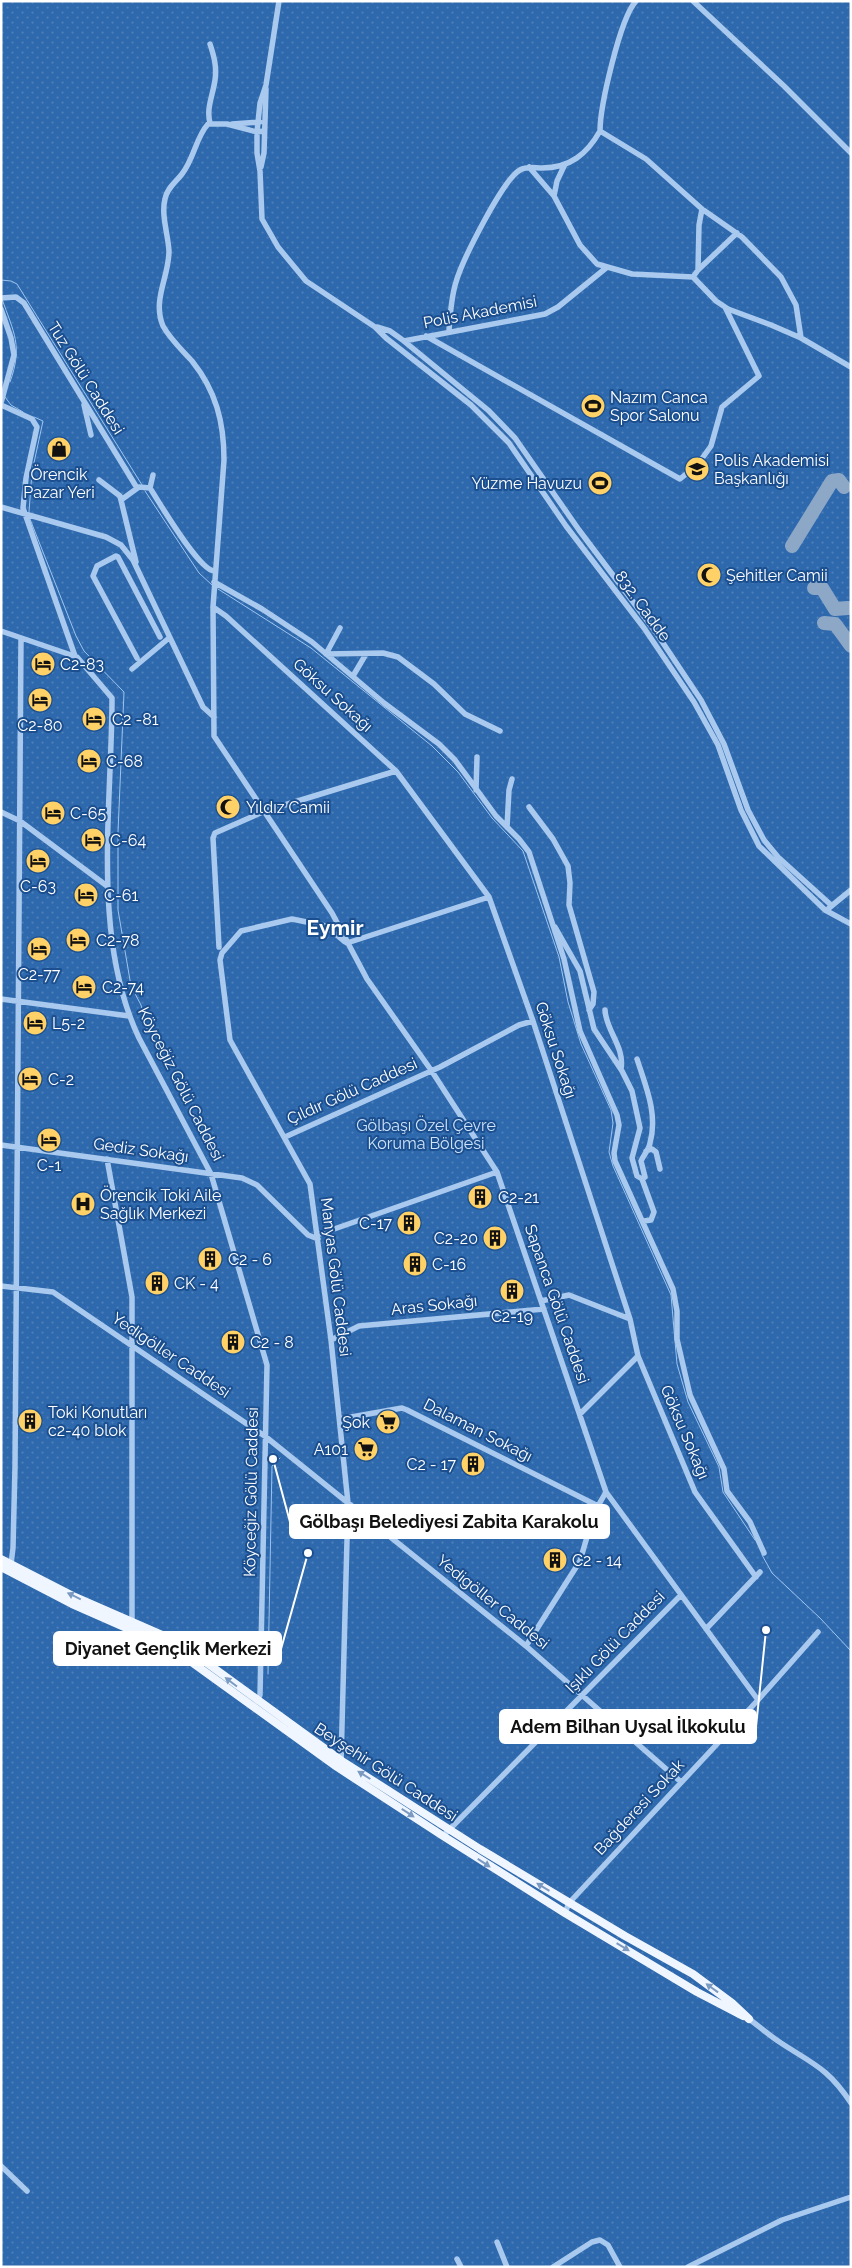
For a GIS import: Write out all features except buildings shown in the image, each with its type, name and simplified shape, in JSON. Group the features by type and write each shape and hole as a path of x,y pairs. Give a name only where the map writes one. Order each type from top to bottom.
{"main road":[{"name":"Beyşehir Gölü Caddesi","path":"1,1559 75,1597 178,1642 256,1704 340,1764 450,1829 569,1903 693,1974 750,2019"},
{"path":"1,1568 72,1604 172,1648 256,1704"},
{"path":"340,1764 443,1836 565,1913 697,1992 750,2019"}],"street":[{"name":"832. Cadde","path":"278,1 266,85 267,103 257,153 260,171 262,219 269,232 289,262 314,288 375,327 494,426 516,452 551,504 644,628 702,714 721,753 741,810 758,846 830,907 851,890"},
{"path":"693,1 789,91 851,153"},
{"path":"449,331 453,294 462,264 507,183 517,171 529,167 549,168 565,164 583,155 593,144 600,131 610,76 621,35 635,2"},
{"path":"210,44 216,62 216,79 208,115 210,123 261,127"},
{"name":"Sapanca Gölü Caddesi","path":"210,123 205,127 183,174 170,188 164,199 168,258 158,307 166,330 199,371 210,388 221,419 224,460 214,571 214,736 332,913 367,979 431,1070 497,1172 606,1492 758,1700"},
{"path":"227,124 261,127"},
{"path":"600,131 646,159 702,209 737,233 787,285 796,304 801,338"},
{"path":"554,196 557,181 565,164"},
{"path":"529,167 554,196 580,245 597,264 606,268 642,275 693,277 716,301 726,308 801,338 851,367"},
{"path":"698,270 699,225 702,209"},
{"path":"693,277 737,233"},
{"name":"Polis Akademisi","path":"404,341 552,311 606,268"},
{"name":"Tuz Gölü Caddesi","path":"2,298 16,297 24,303 82,398 143,487 207,570 214,571"},
{"path":"426,336 680,479 698,464 711,446 722,407 759,376 726,308"},
{"path":"1,309 13,345 14,355 1,404 32,419 37,426 26,478 28,514 75,656"},
{"name":"832. Cadde","path":"375,327 390,331 404,341 500,421 525,452 558,500 655,631 709,713 732,760 752,818 764,840 830,913 851,924"},
{"path":"82,398 91,435"},
{"path":"121,500 143,487 153,475"},
{"path":"99,480 117,492 121,500 137,568"},
{"path":"551,504 558,500"},
{"path":"1,507 115,541 127,552 137,568 203,707 214,717"},
{"path":"137,658 93,576 95,568 118,556 160,637"},
{"path":"214,582 262,609 326,654 449,753 496,816 520,839 533,860 564,959 580,1031 617,1116 619,1126 614,1153 615,1161 634,1204 644,1221 676,1297 677,1339 694,1407 711,1438 724,1469 727,1491 750,1522 764,1553"},
{"path":"140,598 149,594"},
{"name":"Göksu Sokağı","path":"213,607 226,616 396,771 489,896 533,1021 630,1319 638,1356 695,1492 758,1575 706,1629"},
{"path":"326,654 340,628"},
{"name":"Köyceğiz Gölü Caddesi","path":"1,631 75,656 89,669 112,698 107,886 111,935 129,1016 211,1174 267,1366 260,1695 256,1704"},
{"path":"11,1564 14,1531 21,638"},
{"path":"132,669 169,638"},
{"path":"326,654 383,653 398,657 434,684 465,714 500,731"},
{"path":"353,676 366,654"},
{"path":"476,790 477,757"},
{"path":"219,947 213,835 220,830 265,811 396,771"},
{"path":"507,827 509,790 512,779"},
{"path":"529,807 554,839 568,866 570,882 569,905 594,992 594,999 589,1010"},
{"path":"1,812 20,822 107,886"},
{"path":"347,943 489,896"},
{"path":"326,926 332,919 332,913"},
{"name":"Manyas Gölü Caddesi","path":"340,1764 348,1504 331,1340 310,1182 230,1040 220,956 241,931 292,919 326,926 347,943"},
{"path":"550,919 580,971 594,1029 621,1069 632,1091 640,1128 632,1158 637,1176 642,1179 654,1212 651,1220 644,1221"},
{"path":"1,999 129,1016"},
{"path":"605,1010 606,1023 618,1047 621,1069"},
{"name":"Çıldır Gölü Caddesi","path":"285,1136 440,1067 519,1025 533,1021"},
{"path":"637,1059 649,1091 653,1130 650,1146 641,1161 645,1176 642,1179"},
{"name":"Gediz Sokağı","path":"1,1145 237,1177 257,1186 316,1238"},
{"path":"646,1151 652,1149 656,1152 660,1170"},
{"path":"108,1159 132,1294 132,1622"},
{"path":"316,1238 497,1172"},
{"name":"Yedigöller Caddesi","path":"1,1286 53,1292 266,1437 526,1646 681,1782"},
{"path":"541,1301 569,1295 630,1319"},
{"name":"Aras Sokağı","path":"331,1340 359,1326 544,1309"},
{"path":"580,1414 638,1356"},
{"name":"Dalaman Sokağı","path":"340,1419 402,1408 408,1410 598,1506"},
{"path":"526,1646 580,1561 594,1513 606,1492"},
{"name":"Işıklı Gölü Caddesi","path":"443,1836 681,1595"},
{"name":"Bağderesi Sokak","path":"565,1913 569,1903 758,1700 818,1632"},
{"path":"750,2019 781,2043 816,2063 837,2084 851,2103"},
{"path":"1,2166 27,2191"},
{"path":"688,2267 782,2220 851,2197"},
{"path":"552,2267 592,2242 600,2240 605,2242 620,2267"},
{"path":"497,2242 507,2267"},
{"path":"457,2259 461,2267"}],"green space":[{"name":"Gölbaşı Özel Çevre Koruma Bölgesi","path":"1,1 851,1 851,2267 1,2267"}],"waterway":[{"path":"1,280 17,284 142,485"},
{"path":"2,299 13,331 16,349 16,359 10,382"},
{"path":"5,397 11,405 23,412"},
{"path":"29,512 32,472 43,421 34,417"},
{"path":"145,491 199,573 212,585"},
{"path":"30,519 76,636 84,651 124,692 118,832 118,910 131,986 141,1005 148,1032"},
{"path":"218,589 311,648 432,746 458,772 492,818 523,851 559,957 568,1002 581,1044 611,1110 613,1123 609,1152 613,1166 671,1295 677,1364 688,1402 719,1467 723,1492 755,1540"},
{"path":"268,1674 272,1466 280,1458"},
{"path":"762,1555 772,1573 820,1618 851,1651"}],"taxiway":[{"path":"792,546 832,481 839,480 844,487"},
{"path":"814,588 822,588 835,609 848,608"},
{"path":"824,623 835,624 851,646"}],"place":[{"name":"Nazım Canca Spor Salonu","path":"593,406"},
{"name":"Örencik Pazar Yeri","path":"59,449"},
{"name":"Polis Akademisi Başkanlığı","path":"697,469"},
{"name":"Yüzme Havuzu","path":"600,483"},
{"name":"Şehitler Camii","path":"709,575"},
{"name":"C2-83","path":"43,664"},
{"name":"C2-80","path":"40,700"},
{"name":"C2 -81","path":"94,719"},
{"name":"C-68","path":"89,761"},
{"name":"Yıldız Camii","path":"228,807"},
{"name":"C-65","path":"53,813"},
{"name":"C-64","path":"93,840"},
{"name":"C-63","path":"38,861"},
{"name":"C-61","path":"86,895"},
{"name":"C2-78","path":"78,940"},
{"name":"C2-77","path":"39,949"},
{"name":"C2-74","path":"84,987"},
{"name":"L5-2","path":"35,1023"},
{"name":"C-2","path":"30,1079"},
{"name":"C-1","path":"49,1140"},
{"name":"C2-21","path":"480,1197"},
{"name":"Örencik Toki Aile Sağlık Merkezi","path":"83,1204"},
{"name":"C-17","path":"409,1223"},
{"name":"C2-20","path":"495,1238"},
{"name":"C2 - 6","path":"210,1259"},
{"name":"C-16","path":"415,1264"},
{"name":"CK - 4","path":"157,1283"},
{"name":"C2-19","path":"512,1291"},
{"name":"C2 - 8","path":"233,1342"},
{"name":"Toki Konutları c2-40 blok","path":"30,1421"},
{"name":"Şok","path":"388,1422"},
{"name":"A101","path":"366,1449"},
{"name":"Gölbaşı Belediyesi Zabita Karakolu","path":"273,1459"},
{"name":"C2 - 17","path":"473,1464"},
{"name":"Diyanet Gençlik Merkezi","path":"308,1553"},
{"name":"C2 - 14","path":"555,1560"},
{"name":"Adem Bilhan Uysal İlkokulu","path":"766,1630"}],"district":[{"name":"Eymir","path":"335,927"}]}
